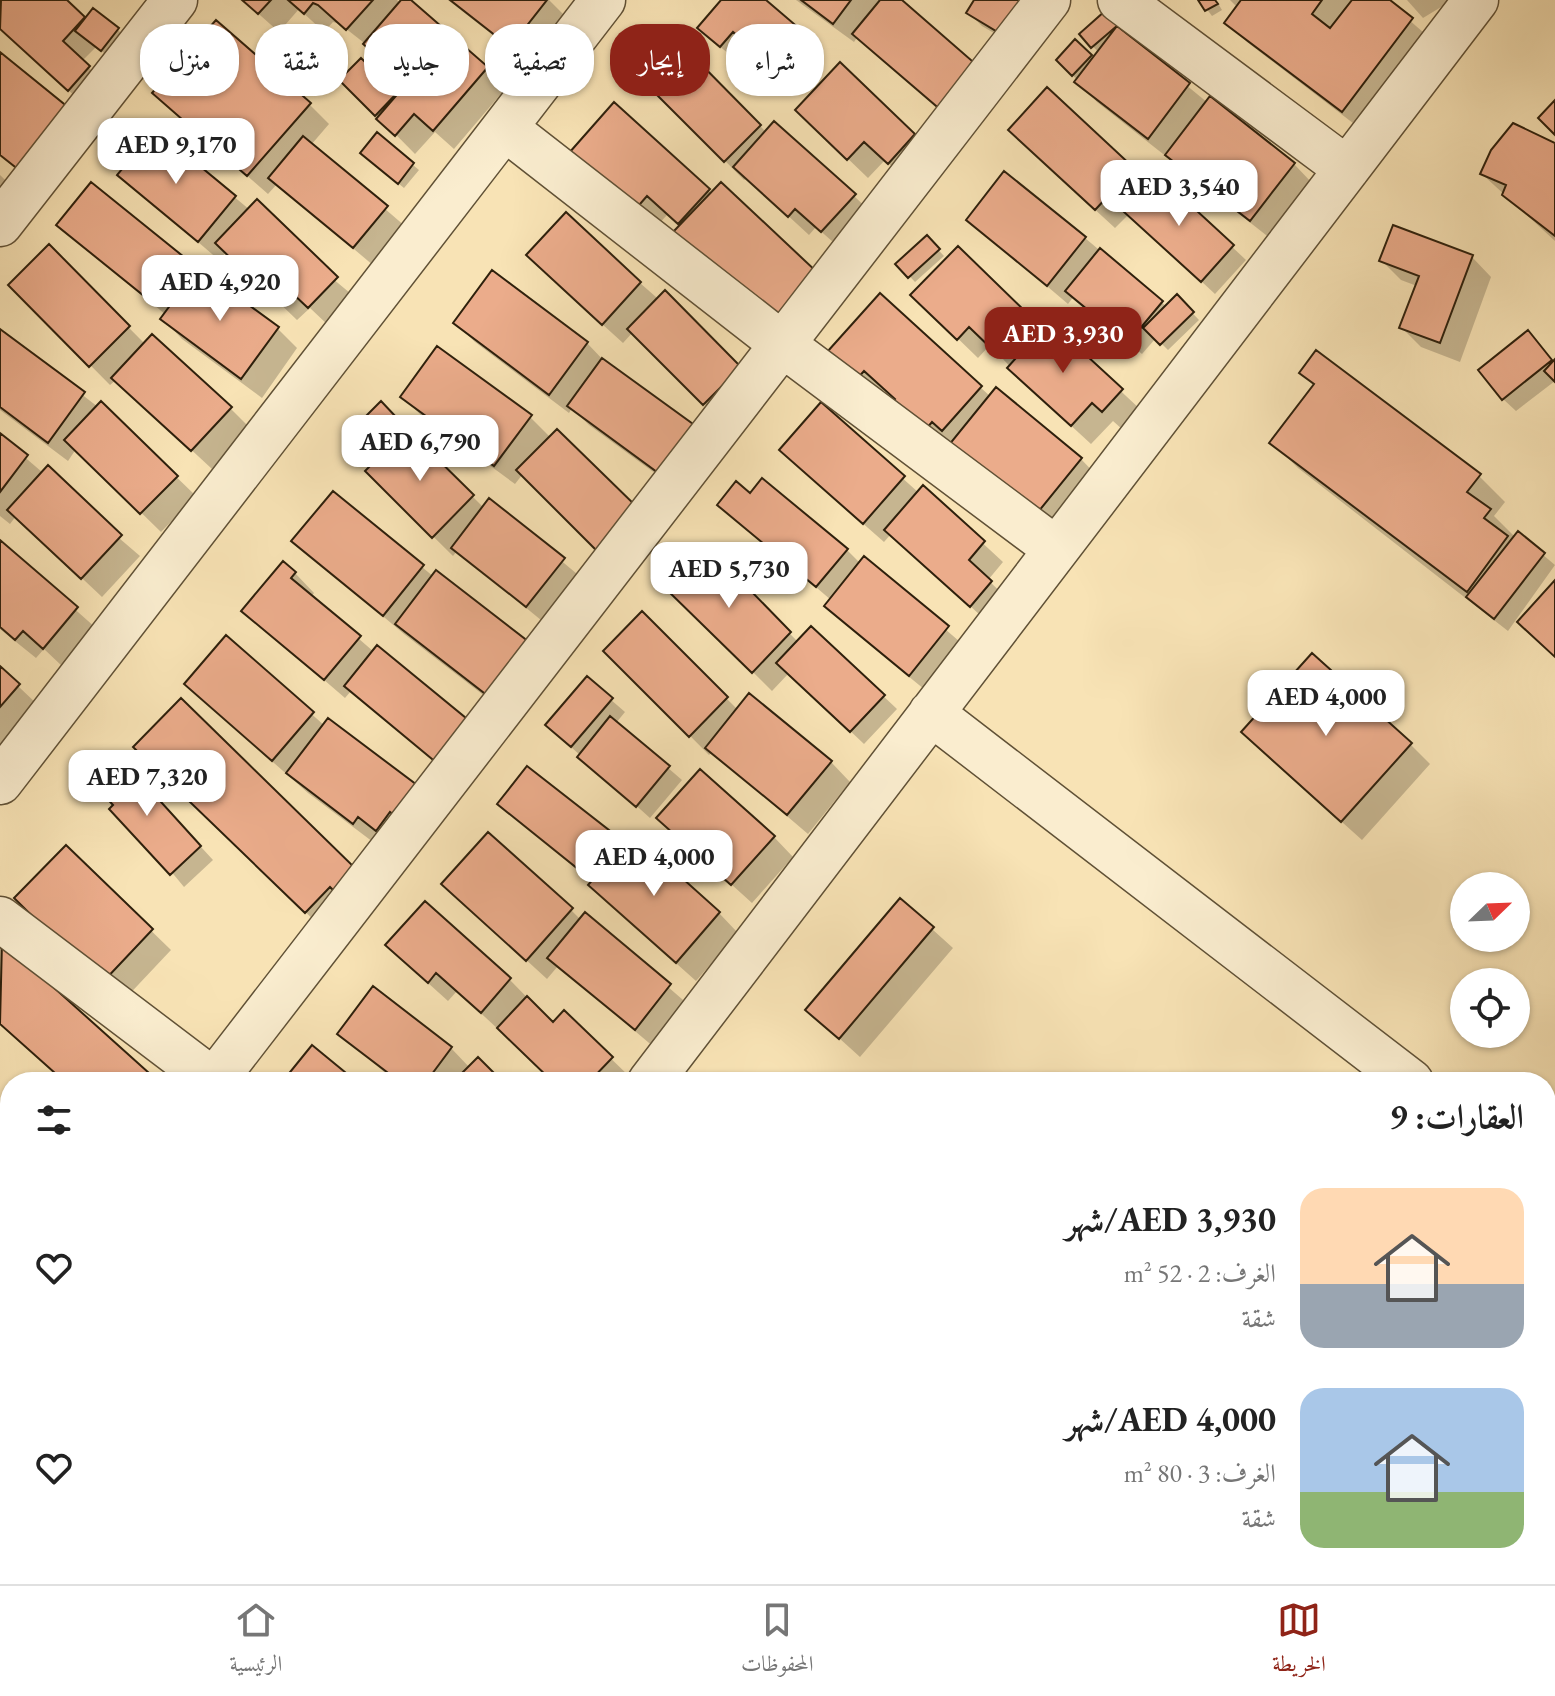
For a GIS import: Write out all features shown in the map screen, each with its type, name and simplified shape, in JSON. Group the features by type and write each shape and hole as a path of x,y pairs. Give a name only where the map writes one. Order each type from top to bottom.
{"street":[{"path":"0,782 603,0"},
{"path":"222,1072 1048,0"},
{"path":"1120,0 1347,169"},
{"path":"658,1072 1476,0"},
{"path":"0,224 155,7"},
{"path":"505,128 782,344 1056,549"},
{"path":"931,713 1398,1072"},
{"path":"0,919 201,1072"}],"building":[{"path":"1,0 67,0 85,17 63,41 90,66 68,91 0,29"},
{"path":"242,0 271,0 258,14"},
{"path":"288,0 373,0 348,28 348,24 339,24 313,3 304,14"},
{"path":"401,0 411,0 439,24 380,24"},
{"path":"450,0 547,0 528,24 485,24 485,27"},
{"path":"721,0 766,0 794,24 726,24 726,40 720,47 710,39 710,24 700,24"},
{"path":"801,0 851,0 833,24"},
{"path":"880,0 902,0 979,67 942,111 852,34"},
{"path":"974,0 1021,0 1001,34 966,13"},
{"path":"1198,0 1215,0 1218,4 1205,11"},
{"path":"1241,0 1322,0 1312,14 1330,28 1352,0 1390,0 1413,18 1342,112 1224,23"},
{"path":"93,8 119,28 101,51 75,31"},
{"path":"1105,11 1118,25 1091,48 1079,34"},
{"path":"1117,26 1190,83 1148,139 1074,82"},
{"path":"1075,39 1092,55 1072,76 1056,60"},
{"path":"239,40 255,54 255,96 303,96 311,103 247,176 155,96 239,96"},
{"path":"469,50 485,64 485,70 469,89"},
{"path":"0,52 69,108 19,170 0,155"},
{"path":"361,58 364,61 364,96 394,96 375,116 348,89 348,71"},
{"path":"840,62 915,134 888,164 864,142 847,160 795,110 808,96 824,96 824,79"},
{"path":"710,73 726,90 726,96 732,96 761,125 724,162 658,96 710,96"},
{"path":"1047,87 1134,168 1095,210 1008,130"},
{"path":"396,96 463,96 433,131 414,114 395,136 376,119"},
{"path":"1210,96 1295,163 1250,221 1165,155"},
{"path":"1555,100 1555,135 1538,118"},
{"path":"614,102 710,189 678,224 647,196 633,212 569,153"},
{"path":"774,121 856,194 821,232 795,209 788,217 733,167"},
{"path":"1513,123 1555,143 1555,236 1502,195 1506,185 1480,174 1491,150"},
{"path":"155,129 236,196 198,242 117,175"},
{"path":"377,132 414,163 398,184 360,153"},
{"path":"303,136 388,206 353,248 268,178"},
{"path":"1004,171 1086,237 1047,286 966,220"},
{"path":"1158,175 1234,245 1201,282 1124,212"},
{"path":"91,182 184,257 149,300 56,225"},
{"path":"721,182 819,274 772,325 673,232"},
{"path":"257,199 338,277 308,308 289,290 276,302 215,243"},
{"path":"566,212 641,282 602,325 526,255"},
{"path":"1393,225 1473,255 1440,343 1399,328 1419,276 1379,261"},
{"path":"927,235 940,249 908,278 895,264"},
{"path":"49,244 130,326 89,367 8,285"},
{"path":"958,246 1031,317 996,353 969,327 957,340 910,295"},
{"path":"1100,248 1163,301 1128,343 1065,291"},
{"path":"198,268 279,327 241,379 160,319"},
{"path":"492,270 588,342 549,395 453,323"},
{"path":"665,290 741,367 703,405 627,329"},
{"path":"880,293 982,386 942,431 932,422 917,440 885,411 895,399 864,371 849,388 819,361"},
{"path":"1177,294 1194,312 1160,345 1143,328"},
{"path":"1049,321 1123,389 1102,412 1092,403 1071,426 1007,368"},
{"path":"0,329 85,392 48,443 0,407"},
{"path":"1528,330 1552,360 1502,400 1478,370"},
{"path":"152,334 232,407 191,451 111,378"},
{"path":"437,346 532,415 494,466 400,397"},
{"path":"1316,350 1481,474 1467,492 1491,509 1484,518 1508,536 1467,592 1269,443 1314,384 1299,373"},
{"path":"602,358 693,424 657,472 567,406"},
{"path":"1555,359 1555,382 1544,371"},
{"path":"996,387 1082,458 1034,517 948,446"},
{"path":"101,401 178,476 140,514 64,440"},
{"path":"381,401 397,418 367,448 351,431"},
{"path":"821,402 905,476 863,524 779,450"},
{"path":"407,429 474,495 432,538 365,471"},
{"path":"557,429 639,509 597,551 516,470"},
{"path":"0,433 28,455 0,492"},
{"path":"48,465 122,535 81,579 7,510"},
{"path":"762,478 848,549 816,587 717,505 736,481 750,493"},
{"path":"923,485 985,541 969,560 992,581 970,607 884,530"},
{"path":"333,491 424,565 383,616 291,541"},
{"path":"489,498 565,558 526,607 451,548"},
{"path":"1518,531 1545,553 1494,619 1466,597"},
{"path":"0,540 78,607 43,649 23,631 15,640 0,627"},
{"path":"708,547 791,632 752,673 666,589"},
{"path":"864,556 949,626 909,676 824,606"},
{"path":"283,561 296,572 291,578 361,636 324,680 241,611"},
{"path":"436,570 529,642 488,696 395,624"},
{"path":"1555,580 1555,657 1517,622"},
{"path":"642,611 728,697 689,737 603,651"},
{"path":"811,626 885,695 850,732 776,663"},
{"path":"226,635 314,712 272,761 184,684"},
{"path":"377,645 472,723 438,764 344,686"},
{"path":"1312,653 1412,743 1341,822 1241,732"},
{"path":"0,666 20,684 0,707"},
{"path":"587,676 613,698 571,747 545,725"},
{"path":"749,693 832,761 787,815 705,748"},
{"path":"181,698 356,869 335,892 330,887 305,913 133,747"},
{"path":"610,716 670,766 636,807 577,757"},
{"path":"328,718 417,785 394,815 390,812 376,831 358,817 353,824 286,773"},
{"path":"122,759 201,846 170,875 109,809 113,805 94,784"},
{"path":"527,766 614,834 583,873 497,804"},
{"path":"700,769 775,836 731,885 656,818"},
{"path":"488,832 573,908 526,961 441,884"},
{"path":"633,834 720,912 676,963 588,885"},
{"path":"66,845 153,929 101,984 14,898"},
{"path":"900,898 934,927 839,1039 805,1010"},
{"path":"425,901 511,978 481,1013 436,973 428,983 385,945"},
{"path":"585,912 671,984 635,1030 547,958"},
{"path":"2,941 148,1072 54,1072 0,1024"},
{"path":"373,986 452,1047 433,1072 387,1072 337,1034"},
{"path":"527,996 553,1022 564,1010 613,1057 599,1072 543,1072 497,1028"},
{"path":"312,1045 345,1072 290,1072"},
{"path":"478,1057 493,1072 463,1072"}]}
